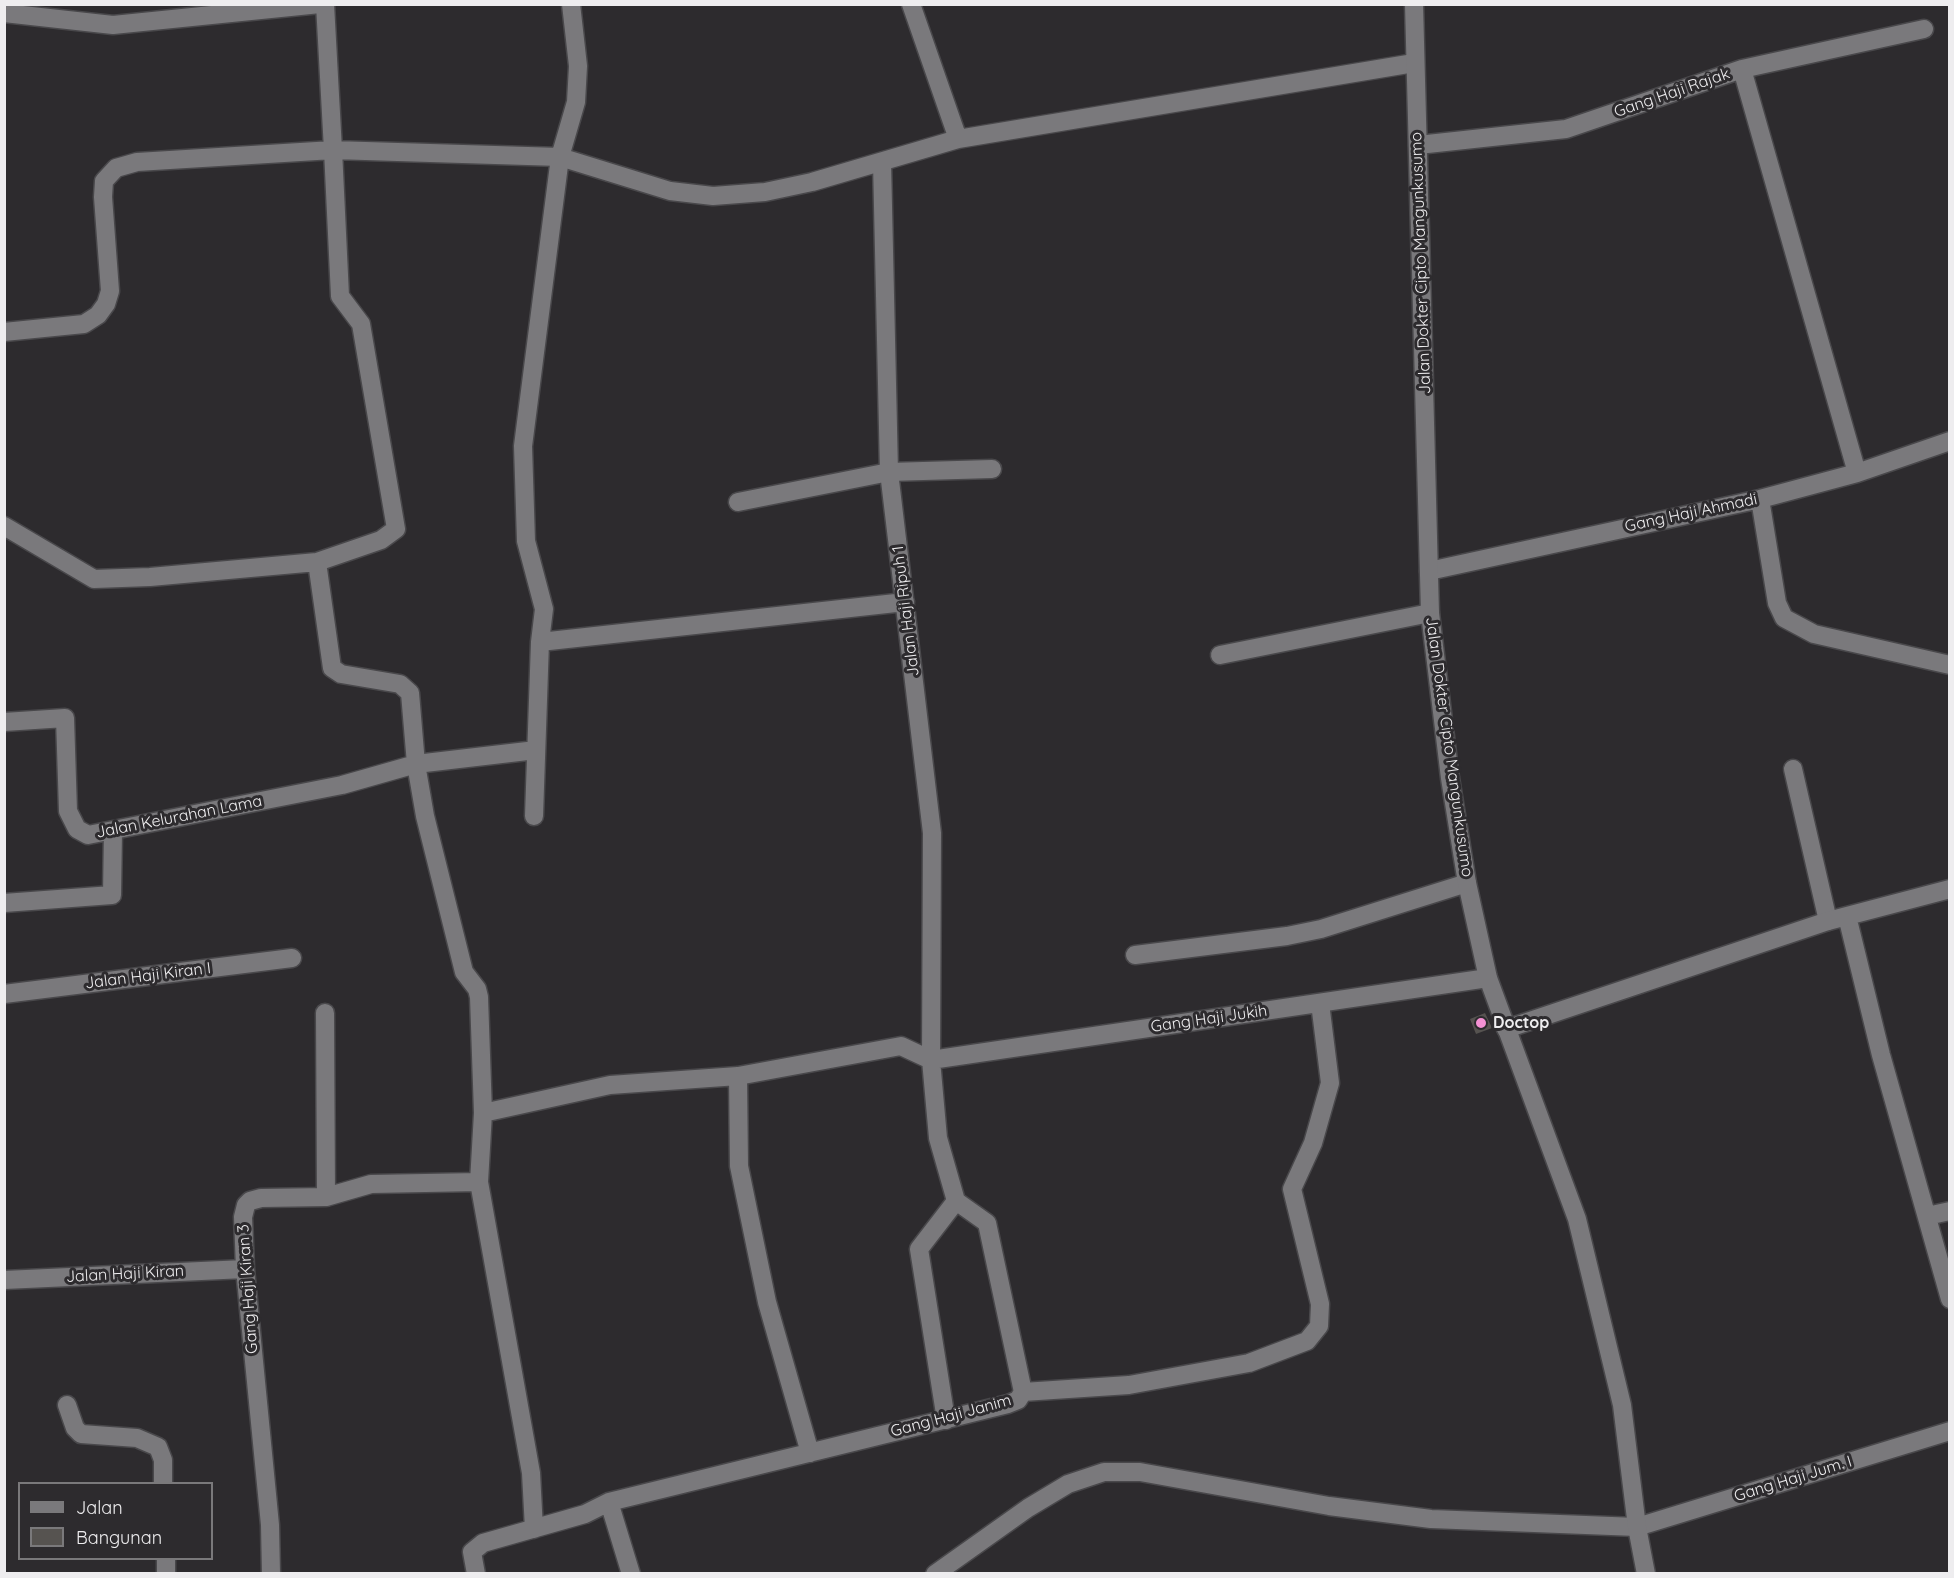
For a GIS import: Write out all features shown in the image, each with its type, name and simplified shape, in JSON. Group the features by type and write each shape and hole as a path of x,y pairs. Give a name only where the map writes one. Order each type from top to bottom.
{"street":[{"path":"4,13 113,25 320,4"},
{"path":"4,526 94,579 150,577 317,562 381,540 396,530 361,324 340,296 325,4"},
{"path":"534,816 540,642 544,609 526,541 523,446 560,157 576,102 578,66 571,4"},
{"path":"911,4 957,139"},
{"name":"Jalan Dokter Cipto Mangunkusumo","path":"1414,4 1430,613 1450,778 1467,883 1488,978 1577,1219 1622,1405 1637,1527 1646,1574"},
{"name":"Gang Haji Rajak","path":"1418,145 1566,129 1742,69 1924,29"},
{"path":"4,332 84,324 98,315 106,304 110,291 103,196 104,181 116,168 137,162 333,150 560,157 670,191 713,196 765,192 882,162 957,139 1414,63"},
{"path":"1742,69 1857,473"},
{"name":"Jalan Haji Ripuh 1","path":"882,162 889,472 932,833 931,1060"},
{"name":"Gang Haji Ahmadi","path":"1429,571 1760,499 1857,473 1950,441"},
{"path":"738,502 889,472 992,469"},
{"path":"1760,499 1777,603 1784,618 1814,634 1950,665"},
{"path":"317,562 332,668 341,674 400,684 410,693 416,764 425,816 464,972 477,989 479,997 483,1113 479,1182 531,1473 534,1529"},
{"path":"540,642 905,602"},
{"path":"1220,655 1430,613"},
{"name":"Jalan Kelurahan Lama","path":"4,722 65,718 68,811 77,829 88,835 342,784 416,764 536,750"},
{"path":"1793,770 1828,921"},
{"path":"4,903 112,895 113,831"},
{"path":"1135,955 1287,936 1321,929 1467,883"},
{"path":"1506,1029 1828,921 1950,890"},
{"path":"1847,916 1881,1055 1950,1299"},
{"name":"Jalan Haji Kiran I","path":"4,994 292,958"},
{"name":"Gang Haji Jukih","path":"931,1060 1488,978"},
{"path":"1023,1392 1129,1385 1249,1363 1307,1341 1319,1326 1320,1304 1292,1189 1313,1143 1330,1083 1320,1003"},
{"path":"325,1013 326,1197"},
{"path":"483,1113 610,1085 738,1076 901,1046 931,1060 938,1138 956,1201 919,1249 946,1420"},
{"path":"738,1076 739,1166 767,1302 810,1453"},
{"name":"Gang Haji Kiran 3","path":"271,1574 270,1525 245,1269 243,1217 246,1205 250,1201 326,1197 371,1184 479,1182"},
{"name":"Gang Haji Janim","path":"476,1574 472,1552 478,1545 585,1514 609,1502 946,1420 1018,1400 1023,1392 987,1223 956,1201"},
{"path":"1927,1216 1950,1211"},
{"name":"Jalan Haji Kiran","path":"4,1280 245,1269"},
{"path":"67,1406 75,1428 81,1434 137,1438 158,1447 163,1460 164,1482"},
{"name":"Gang Haji Jum. I","path":"935,1574 1028,1508 1068,1484 1104,1472 1140,1472 1329,1506 1431,1519 1637,1527 1950,1431"},
{"path":"609,1502 631,1574"}],"building":[{"name":"Doctop","path":"1485,1013 1492,1028 1476,1034 1470,1019"}],"place":[{"name":"Doctop","path":"1481,1023"}]}
